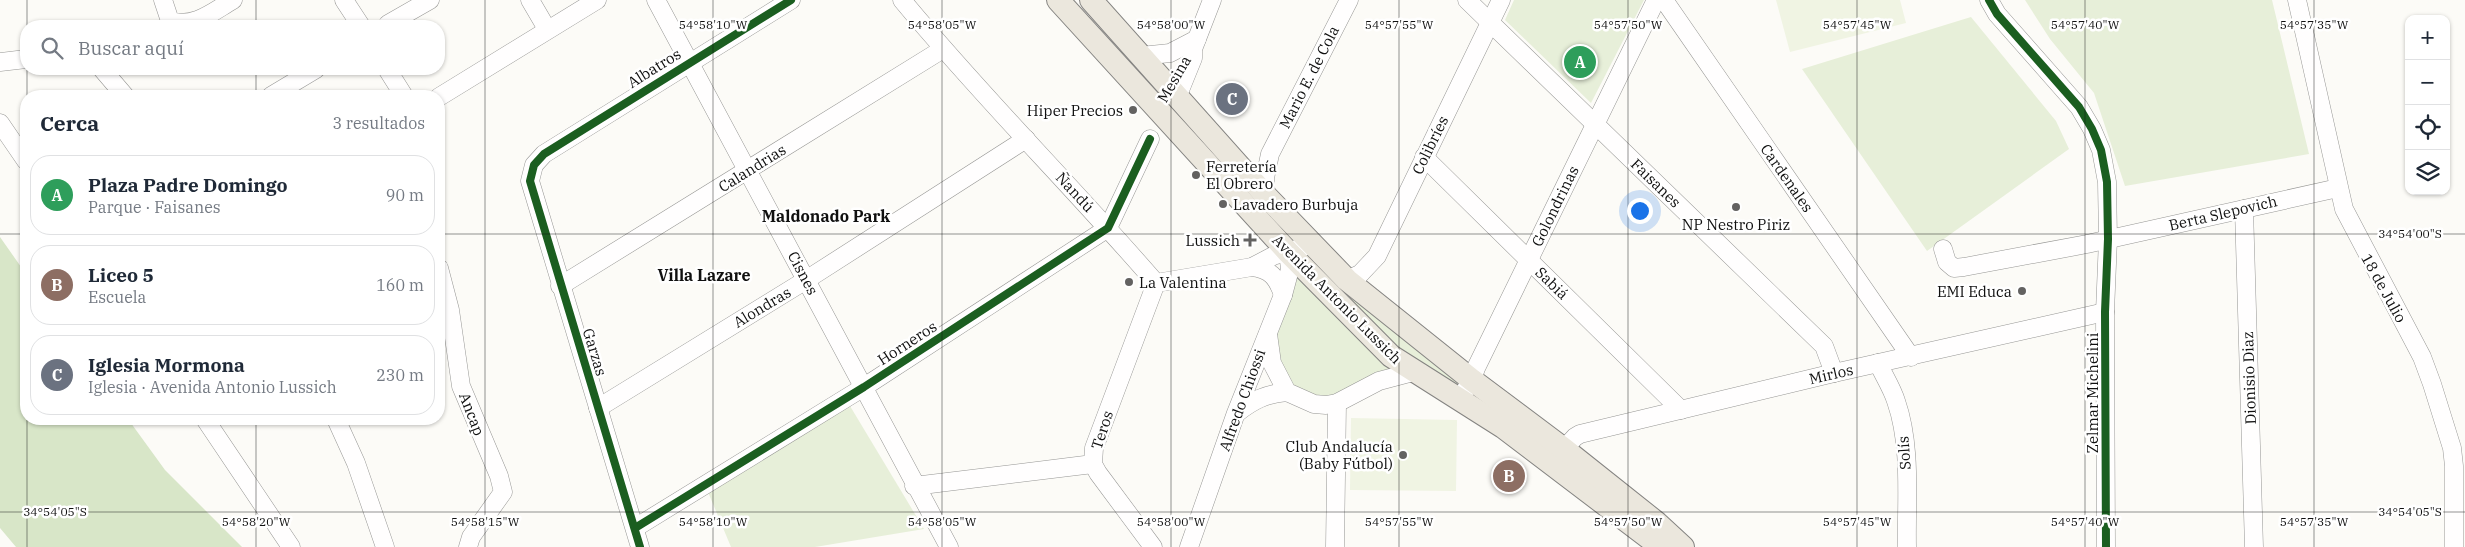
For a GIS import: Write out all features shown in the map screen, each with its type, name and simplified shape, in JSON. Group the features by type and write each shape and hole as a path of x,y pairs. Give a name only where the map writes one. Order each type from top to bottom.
{"main road":[{"name":"Avenida Antonio Lussich","path":"1058,0 1288,252 1391,356 1413,372 1441,387 1503,427 1661,547"},
{"name":"Avenida Antonio Lussich","path":"1091,0 1266,196 1347,280 1472,380 1658,523 1683,547"}],"street":[{"path":"163,0 170,20"},
{"path":"198,20 233,0"},
{"path":"344,0 357,20"},
{"path":"395,20 430,0"},
{"path":"530,0 547,29"},
{"path":"445,93 597,0"},
{"name":"Cisnes","path":"656,0 948,547"},
{"name":"Albatros","path":"534,165 544,154 791,0"},
{"name":"Ñandú","path":"902,0 943,49 1108,228 1156,283"},
{"name":"Mesina","path":"1158,110 1163,95 1174,91 1193,58 1195,44 1212,0"},
{"name":"Mario E. de Cola","path":"1266,196 1266,178 1270,154 1349,0"},
{"name":"Faisanes","path":"1467,0 1824,346 1834,373"},
{"name":"Colibríes","path":"1347,280 1360,274 1377,256 1501,0"},
{"name":"Golondrinas","path":"1472,380 1528,260 1656,0"},
{"name":"Cardenales","path":"1664,0 1911,357"},
{"name":"Zelmar Michelini","path":"1989,0 1997,14 2079,107 2092,128 2101,150 2107,182 2108,239 2105,312 2106,547"},
{"name":"18 de Julio","path":"2297,0 2338,188 2352,229 2422,357 2458,445 2454,466 2454,547"},
{"name":"Mesina","path":"1141,56 1170,53 1195,44"},
{"name":"Calandrias","path":"560,286 943,49"},
{"path":"0,62 20,60"},
{"path":"107,75 120,90"},
{"path":"281,90 306,75"},
{"path":"391,75 400,90"},
{"path":"0,123 20,152"},
{"name":"Alondras","path":"598,408 806,280 1026,139"},
{"path":"1108,228 1150,139"},
{"path":"1236,161 1255,162 1262,160 1270,154"},
{"name":"Sabiá","path":"1424,156 1680,410"},
{"name":"Garzas","path":"534,165 530,181 640,547"},
{"name":"Berta Slepovich","path":"1943,249 1947,262 1954,268 1964,268 2108,239 2338,188"},
{"name":"Dionisio Diaz","path":"2244,209 2254,547"},
{"name":"Horneros","path":"635,528 864,387 1108,228"},
{"path":"1156,283 1252,267 1313,244"},
{"name":"Alfredo Chiossi","path":"1190,547 1236,413 1283,295 1290,269 1288,252"},
{"path":"1252,267 1264,268 1271,272 1276,278 1283,295"},
{"name":"Teros","path":"914,486 1093,464 1094,448 1156,283"},
{"name":"Ancap","path":"445,291 450,310 461,386 499,476 503,492 471,537 468,547"},
{"name":"Mirlos","path":"1564,450 1580,434 1834,373 2105,312"},
{"path":"1268,331 1272,363 1287,392"},
{"name":"Solís","path":"1878,363 1896,400 1902,423 1906,460 1907,547"},
{"path":"1236,413 1251,401 1269,394 1287,392 1314,404 1337,403 1379,381 1413,372"},
{"path":"1441,387 1452,390 1466,389 1472,380"},
{"path":"1335,547 1337,403"},
{"path":"209,425 291,547"},
{"path":"220,425 301,547"},
{"path":"339,425 356,464 386,547"},
{"path":"1093,464 1153,547"}],"green space":[{"path":"1514,0 1644,0 1591,103 1505,20"},
{"path":"1776,0 1900,0 1906,23 1790,52"},
{"path":"2025,0 2272,0 2309,154 2125,186 2094,93 2050,39"},
{"path":"1971,17 2056,121 2069,149 1927,251 1802,69"},
{"path":"0,237 20,265 20,425 132,425 165,470 242,547 16,547 0,528"},
{"path":"1304,254 1307,254 1465,381 1459,386 1411,361"},
{"path":"1297,273 1395,368 1331,397 1321,399 1295,388 1282,374 1276,336"},
{"path":"850,406 924,529 815,547 731,547 708,492"},
{"name":"Club Andalucía (Baby Fútbol)","path":"1351,418 1457,420 1456,491 1350,490"}],"cycle path":[{"path":"640,547 530,181 534,165 544,154 791,0"},
{"path":"1989,0 1997,14 2079,107 2092,129 2101,150 2107,182 2108,239 2105,312 2106,547"},
{"path":"635,528 864,387 1108,228 1150,139"}],"place":[{"name":"Plaza Padre Domingo","path":"1580,62"},
{"name":"Iglesia Mormona","path":"1232,99"},
{"name":"Hiper Precios","path":"1133,110"},
{"name":"Ferretería El Obrero","path":"1196,175"},
{"name":"Lavadero Burbuja","path":"1223,204"},
{"name":"NP Nestro Piriz","path":"1736,207"},
{"name":"Lussich","path":"1250,240"},
{"name":"La Valentina","path":"1129,282"},
{"name":"EMI Educa","path":"2022,291"},
{"name":"Club Andalucía (Baby Fútbol)","path":"1403,455"},
{"name":"Liceo 5","path":"1509,476"}],"district":[{"name":"Maldonado Park","path":"826,216"},
{"name":"Villa Lazare","path":"704,275"}]}
